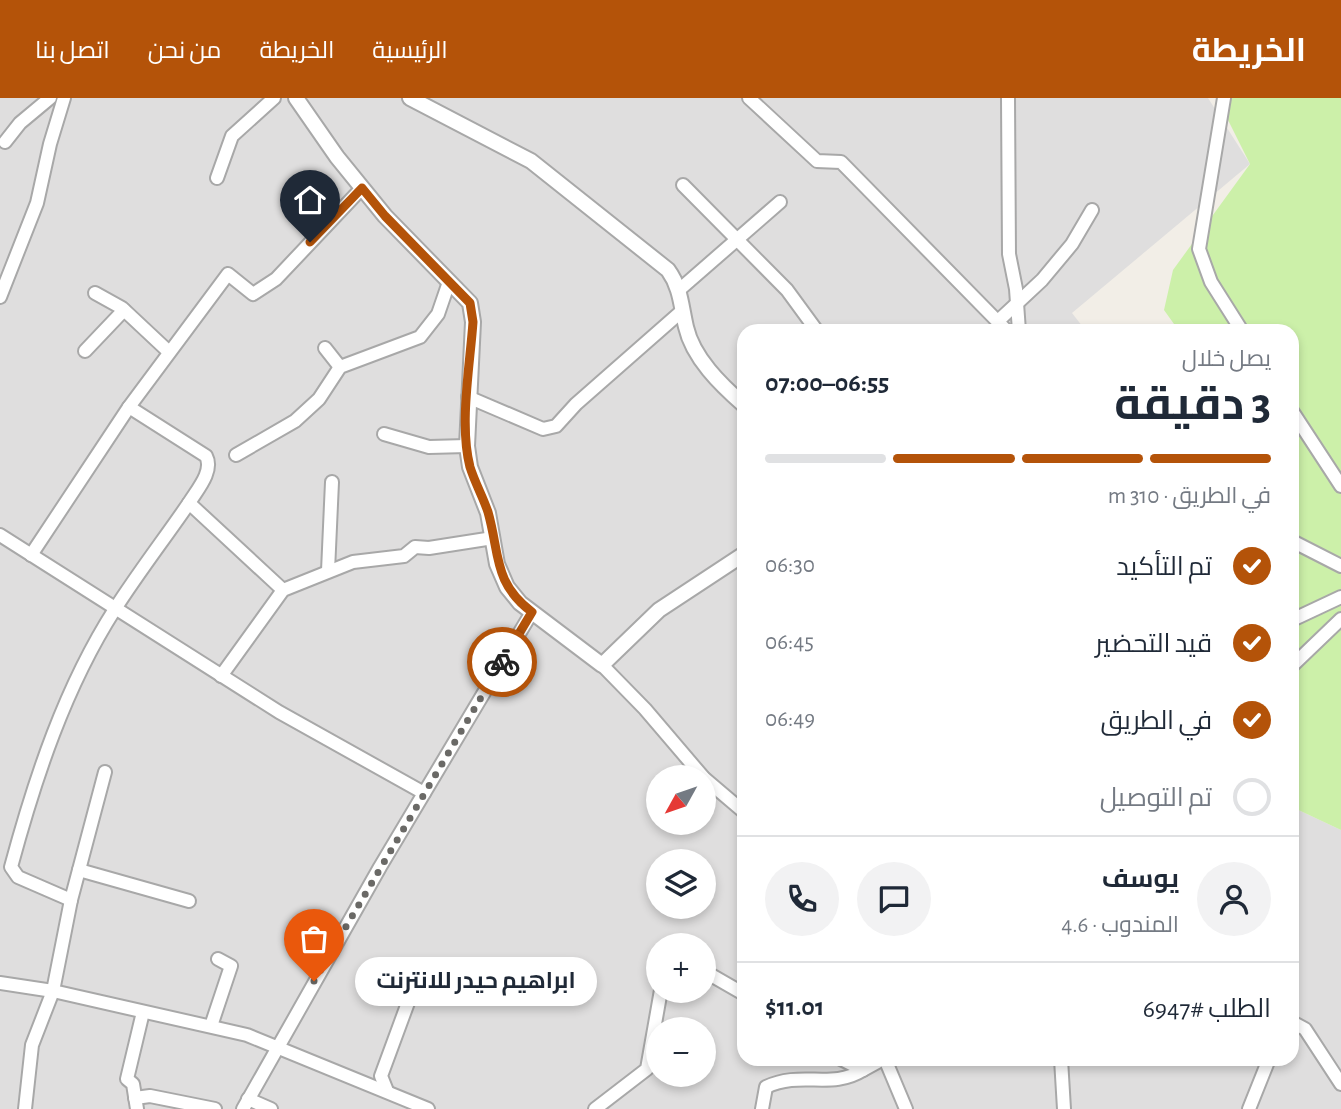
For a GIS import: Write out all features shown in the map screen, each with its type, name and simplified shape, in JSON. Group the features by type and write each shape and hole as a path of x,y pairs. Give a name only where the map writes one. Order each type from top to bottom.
{"street":[{"path":"5,142 20,123 50,98"},
{"path":"0,297 28,230 64,98"},
{"path":"216,178 232,136 274,98"},
{"path":"296,98 385,216 470,303 473,322 467,446 470,467 488,513 496,564 507,587 532,612 602,665 645,709 693,765"},
{"path":"410,98 531,161 668,270 679,290 686,329 698,354 724,388 737,399"},
{"path":"749,98 817,161 841,162 1000,324"},
{"path":"1008,98 1009,254 1019,324"},
{"path":"1224,98 1199,249 1211,282 1238,324"},
{"path":"683,185 787,290 812,324"},
{"path":"30,555 129,407 228,274 253,294 276,279 362,188"},
{"path":"679,290 780,202"},
{"path":"1003,324 1017,300 1042,280 1072,244 1092,210"},
{"path":"236,455 295,421 318,399 340,367 420,337 438,314 449,282"},
{"path":"96,293 124,310 169,352"},
{"path":"85,351 124,310"},
{"path":"468,397 543,429 556,426 576,404 683,310"},
{"path":"325,348 340,367"},
{"path":"71,900 18,877 11,867 30,798 61,716 115,610 189,503 208,471 209,463 206,456 129,407"},
{"path":"1299,422 1341,486"},
{"path":"384,434 429,447 440,444 467,446"},
{"path":"328,571 332,482"},
{"path":"189,503 212,528 284,590"},
{"path":"0,535 221,676 424,793"},
{"path":"221,676 284,590 353,562 404,556 415,547 429,548 493,538"},
{"path":"1299,544 1341,565"},
{"path":"602,665 659,610 737,559"},
{"path":"1299,617 1341,597"},
{"path":"271,1109 245,1104 532,612"},
{"path":"1299,659 1341,620"},
{"path":"25,1109 32,1045 53,991 71,900 105,772"},
{"path":"716,788 737,806"},
{"path":"79,870 189,901"},
{"path":"211,1026 231,966 218,959"},
{"path":"716,978 737,990"},
{"path":"0,984 53,991 247,1035 275,1049 427,1109"},
{"path":"387,1091 381,1076 412,989"},
{"path":"595,1109 646,1069 659,1003"},
{"path":"143,1012 127,1079 133,1084 136,1103 150,1096 215,1109"},
{"path":"1299,1026 1305,1029 1341,1084"},
{"path":"855,1066 863,1070"},
{"path":"762,1109 766,1087 775,1083 791,1078 846,1080 871,1066"},
{"path":"887,1066 906,1109"},
{"path":"1061,1066 1064,1109"},
{"path":"1249,1109 1266,1066"}],"shaded area":[{"path":"0,98 1208,98 1250,164 1072,313 1081,324 737,324 737,1066 1299,1066 1299,810 1341,830 1341,1109 0,1109"}],"green space":[{"path":"1217,98 1341,98 1341,830 1299,810 1299,324 1174,324 1164,310 1173,270 1250,164"}],"way so far":[{"path":"314,981 502,662"}],"place":[{"name":"ابراهيم حيدر للانترنت","path":"314,981"}],"route":[{"path":"310,242 362,188 385,216 470,303 473,322 467,446 470,467 488,513 496,564 507,587 520,603 532,612 502,662"}]}
